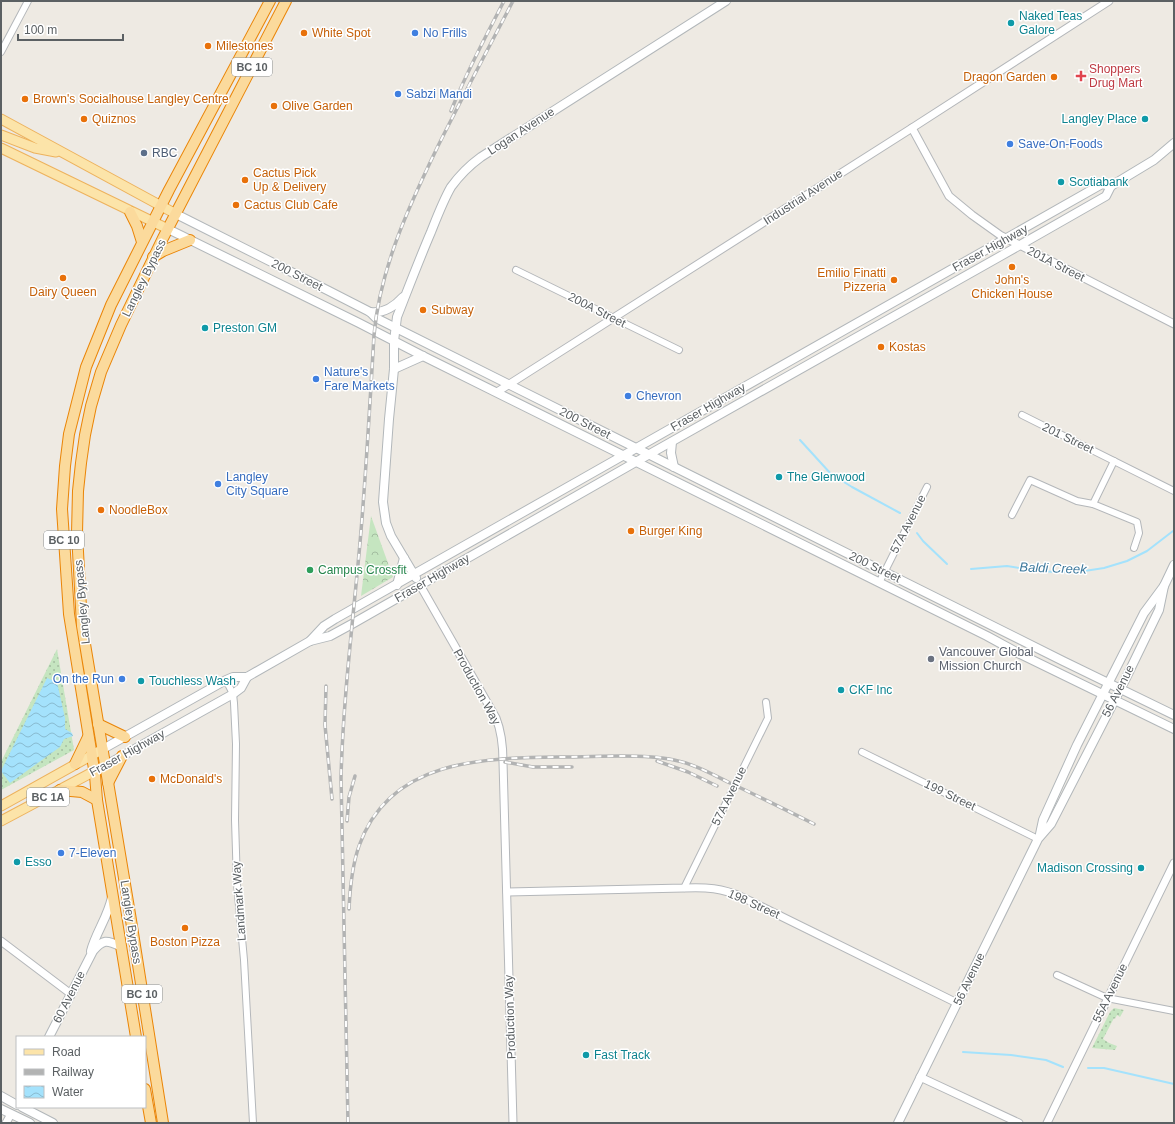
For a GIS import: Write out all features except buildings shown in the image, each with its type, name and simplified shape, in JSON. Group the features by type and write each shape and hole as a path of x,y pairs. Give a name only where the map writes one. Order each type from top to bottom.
{"highway":[{"name":"Langley Bypass","path":"136,1036 120,946 69,614 62,509 69,434 86,367 111,305 142,242 270,1"},
{"name":"Langley Bypass","path":"163,1123 106,765 82,626 77,518 80,463 89,417 101,372 120,325 153,257 286,1"},
{"path":"130,212 137,226 142,242"},
{"path":"153,257 163,251 190,240"},
{"path":"98,724 125,737"},
{"path":"75,764 88,737"},
{"path":"108,783 122,756"},
{"path":"60,790 82,792 97,800"},
{"path":"146,1095 151,1123"}],"main road":[{"name":"Logan Avenue","path":"394,341 397,317 443,203 452,187 472,163 726,1"},
{"name":"200 Street","path":"1,119 176,214 370,312 376,318 395,328 1108,684 1174,715"},
{"path":"1,135 35,148 65,154"},
{"name":"Fraser Highway","path":"1,821 106,765 233,694 240,688 247,677 310,641 330,636 1106,196 1111,186 1154,160 1174,143"},
{"name":"200 Street","path":"1,148 130,212 168,229 1174,729"},
{"name":"Fraser Highway","path":"310,641 324,626 636,448 1102,184 1111,186"},
{"path":"370,312 377,313 389,309 407,292"},
{"name":"Production Way","path":"394,341 394,369 383,502 386,523 391,536 420,585"},
{"path":"394,369 423,356"},
{"path":"672,442 671,453 674,467"},
{"path":"397,584 404,558"},
{"name":"56 Avenue","path":"898,1123 1039,837 1043,820 1103,694 1144,613 1164,586 1174,566"},
{"name":"56 Avenue","path":"1039,837 1051,824 1120,689 1159,610 1164,586"},
{"name":"Fraser Highway","path":"1,806 226,680 233,677 247,677"},
{"path":"1070,762 1071,771 1076,775"},
{"path":"89,957 94,941 110,907 112,892"},
{"path":"89,957 97,946 104,941 120,946"},
{"name":"60 Avenue","path":"50,1036 89,957"},
{"path":"1,1096 16,1103"},
{"path":"11,1114 16,1107"},
{"path":"25,1108 53,1123"},
{"path":"1,1109 30,1123"}],"street":[{"path":"1,52 28,1"},
{"name":"Industrial Avenue","path":"497,392 912,128 1108,1"},
{"name":"201A Street","path":"912,128 949,196 972,216 1000,236 1174,324"},
{"name":"200A Street","path":"516,270 679,350"},
{"name":"201 Street","path":"1022,415 1174,491"},
{"path":"1093,504 1114,461"},
{"path":"1012,515 1030,480 1077,501 1093,504 1137,522 1139,533 1134,548"},
{"name":"57A Avenue","path":"879,583 927,487"},
{"name":"Production Way","path":"420,585 496,718 502,738 504,762 506,892 513,1123"},
{"name":"Landmark Way","path":"226,680 233,694 234,703 236,744 235,820 237,884 244,960 253,1123"},
{"name":"57A Avenue","path":"684,888 768,718 766,702"},
{"name":"199 Street","path":"862,752 1039,837"},
{"name":"55A Avenue","path":"1047,1123 1174,863"},
{"name":"198 Street","path":"506,892 715,888 736,894 957,1003"},
{"path":"1,941 71,994"},
{"path":"1057,975 1108,998 1174,1011"},
{"path":"920,1077 1019,1123"},
{"path":"6,1123 11,1114"}],"green space":[{"path":"371,516 393,577 361,596"},
{"path":"57,649 74,750 1,790 1,762"},
{"path":"1114,1008 1124,1010 1120,1017 1117,1015 1115,1019 1114,1018 1103,1039 1117,1046 1115,1050 1092,1048 1110,1012"}],"water":[{"path":"47,678 57,682 65,718 65,729 72,733 73,736 64,739 60,747 10,783 1,771"}],"waterway":[{"name":"Baldi Creek","path":"800,440 831,474 900,513"},
{"name":"Baldi Creek","path":"971,569 1007,566 1054,572 1078,572 1104,568 1127,561 1147,551 1173,531"},
{"name":"Baldi Creek","path":"917,533 923,541 947,564"},
{"path":"963,1052 1011,1055 1046,1060 1063,1067"},
{"path":"1088,1068 1104,1068 1174,1084"}],"railway":[{"path":"451,111 469,69 504,1"},
{"path":"348,1123 341,778 342,749 362,517 377,310 382,286 397,238 417,191 447,128 513,1"},
{"path":"326,686 325,725 332,799"},
{"path":"349,909 355,861 359,846 373,817 393,795 417,779 443,769 472,762 502,759 613,756 654,757 667,759 689,764 703,770 814,824"},
{"path":"657,761 688,772 717,786"},
{"path":"505,762 533,767 572,767"},
{"path":"347,821 349,797 355,776"}],"place":[{"name":"Naked Teas Galore","path":"1011,23"},
{"name":"White Spot","path":"304,33"},
{"name":"No Frills","path":"415,33"},
{"name":"Milestones","path":"208,46"},
{"name":"Shoppers Drug Mart","path":"1081,76"},
{"name":"Dragon Garden","path":"1054,77"},
{"name":"Sabzi Mandi","path":"398,94"},
{"name":"Brown's Socialhouse Langley Centre","path":"25,99"},
{"name":"Olive Garden","path":"274,106"},
{"name":"Quiznos","path":"84,119"},
{"name":"Langley Place","path":"1145,119"},
{"name":"Save-On-Foods","path":"1010,144"},
{"name":"RBC","path":"144,153"},
{"name":"Cactus Pick Up & Delivery","path":"245,180"},
{"name":"Scotiabank","path":"1061,182"},
{"name":"Cactus Club Cafe","path":"236,205"},
{"name":"John's Chicken House","path":"1012,267"},
{"name":"Dairy Queen","path":"63,278"},
{"name":"Emilio Finatti Pizzeria","path":"894,280"},
{"name":"Subway","path":"423,310"},
{"name":"Preston GM","path":"205,328"},
{"name":"Kostas","path":"881,347"},
{"name":"Nature's Fare Markets","path":"316,379"},
{"name":"Chevron","path":"628,396"},
{"name":"The Glenwood","path":"779,477"},
{"name":"Langley City Square","path":"218,484"},
{"name":"NoodleBox","path":"101,510"},
{"name":"Burger King","path":"631,531"},
{"name":"Campus Crossfit","path":"310,570"},
{"name":"Vancouver Global Mission Church","path":"931,659"},
{"name":"On the Run","path":"122,679"},
{"name":"Touchless Wash","path":"141,681"},
{"name":"CKF Inc","path":"841,690"},
{"name":"McDonald's","path":"152,779"},
{"name":"7-Eleven","path":"61,853"},
{"name":"Esso","path":"17,862"},
{"name":"Madison Crossing","path":"1141,868"},
{"name":"Boston Pizza","path":"185,928"},
{"name":"Fast Track","path":"586,1055"}]}
